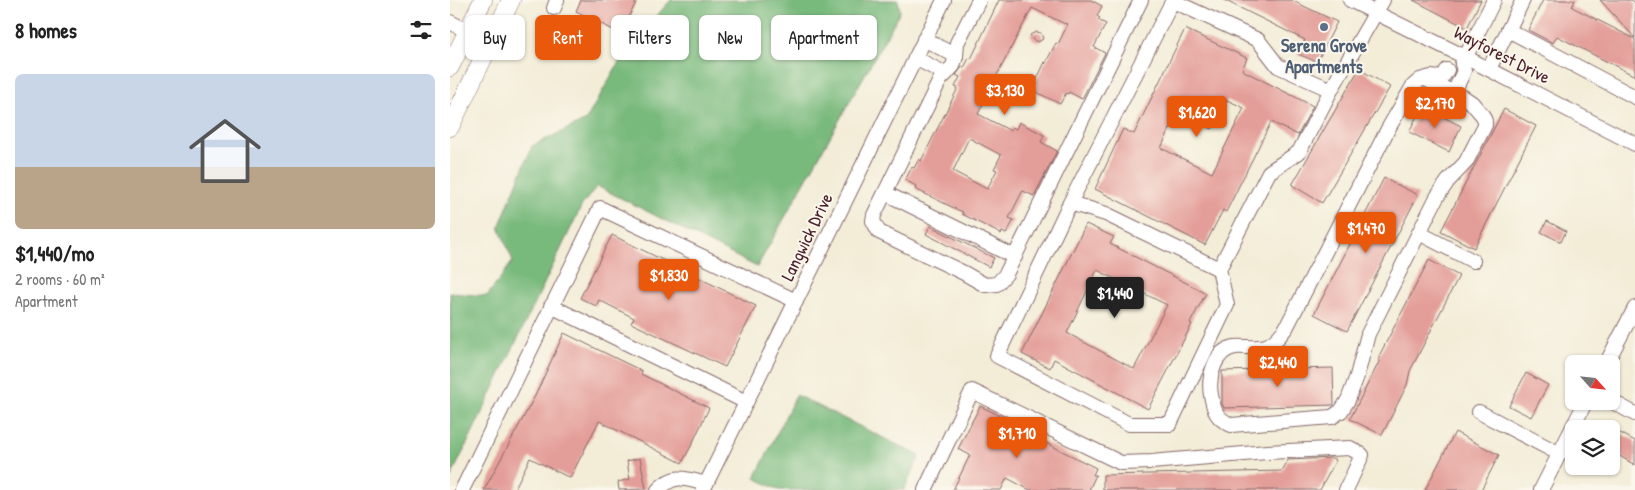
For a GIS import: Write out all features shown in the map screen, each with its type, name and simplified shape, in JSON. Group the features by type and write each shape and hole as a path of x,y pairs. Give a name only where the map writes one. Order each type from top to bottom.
{"main road":[{"path":"475,15 483,0"},
{"path":"450,127 511,0"},
{"path":"450,67 465,35"}],"street":[{"name":"Langwick Drive","path":"705,487 944,0"},
{"path":"979,0 957,43 953,66 940,80 874,215 873,221 879,232 985,285 997,284 1015,257 1141,0"},
{"path":"1331,90 1278,66 1258,40 1173,0 1070,202 997,356 1129,424 1170,424 1227,305 1219,269 1269,172 1299,152 1331,90 1383,0"},
{"name":"Wayforest Drive","path":"1350,0 1376,13 1457,65 1489,69 1635,144"},
{"path":"1428,78 1472,103 1483,116 1485,125 1466,162 1448,181 1437,197 1368,334 1357,376 1344,407 1338,414 1332,417 1231,425 1218,417 1214,407 1210,381 1212,370 1222,354 1232,348 1265,346 1277,339 1286,328 1388,129 1413,86 1420,80 1428,78 1435,71 1457,65 1494,0"},
{"path":"1489,69 1523,0"},
{"path":"450,22 465,30"},
{"path":"1508,30 1635,97"},
{"path":"924,39 956,56"},
{"path":"915,58 946,74"},
{"path":"1449,89 1464,71 1457,65"},
{"path":"885,193 1015,257"},
{"path":"1070,202 1106,214 1219,269"},
{"path":"462,490 600,208 796,301"},
{"path":"1419,234 1473,261"},
{"path":"551,306 746,402"},
{"path":"1611,355 1635,308"},
{"path":"925,490 972,391 1121,463 1350,448 1362,454 1346,490"},
{"path":"1620,406 1635,414"},
{"path":"1541,490 1582,410"},
{"path":"1479,412 1560,454"},
{"path":"658,490 665,482 674,478 684,478 705,487"}],"green space":[{"path":"671,0 898,0 900,12 877,53 877,15 771,15 771,60 873,60 757,267 597,186 582,205 450,479 450,293 487,296 513,261 499,227 532,146 586,120 620,60 689,60 689,15 657,15"},
{"path":"796,395 920,456 904,490 779,490 755,478"}],"building":[{"path":"581,0 637,0 630,15 611,15 611,29 601,24 601,15 584,15 576,11"},
{"path":"999,0 1091,0 1102,6 1097,16 1100,18 1098,20 1106,24 1094,47 1105,53 1082,99 1069,92 1068,94 1066,93 1060,104 1034,91 1037,84 1035,83 1045,62 1045,64 1067,26 1066,23 1032,8 996,77 1000,83 994,94 987,96 978,114 1011,131 1012,127 1016,129 1019,122 1044,135 1041,142 1057,151 1034,196 1022,192 1009,218 1014,220 1006,234 1002,232 1001,234 962,214 963,212 915,189 916,186 905,180 912,167 914,168 919,159 921,161 958,88 955,87 960,77 956,75 962,67 964,68 969,58 971,59","holes":["969,138 1001,155 994,169 997,170 987,189 953,171"]},
{"path":"1224,0 1291,0 1337,22 1317,62 1298,54 1305,40"},
{"path":"1413,0 1481,0 1467,28"},
{"path":"1543,0 1575,0 1572,7 1635,39 1635,76 1557,36 1553,43 1528,30"},
{"path":"1600,0 1632,0 1635,3 1635,38"},
{"path":"1185,29 1247,58 1242,70 1313,106 1298,135 1271,122 1226,212 1223,210 1205,245 1095,189 1123,129 1134,134","holes":["1227,100 1244,108 1212,173 1161,148 1178,112 1212,129"]},
{"path":"1036,32 1041,33 1043,39 1038,42 1033,40 1030,35"},
{"path":"1359,69 1390,87 1322,203 1292,185"},
{"path":"1422,106 1461,126 1449,152 1409,132"},
{"path":"1504,109 1536,126 1474,248 1441,231"},
{"path":"1384,178 1418,195 1347,331 1314,314"},
{"path":"1547,221 1566,231 1561,242 1541,232"},
{"path":"1086,224 1114,237 1110,244 1206,293 1148,409 1054,359 1050,368 1022,354","holes":["1097,270 1167,305 1134,369 1067,333"]},
{"path":"930,226 994,258 989,267 926,234"},
{"path":"612,235 756,306 725,367 631,323 634,318 599,300 596,306 580,298"},
{"path":"1429,260 1459,276 1410,371 1407,385 1382,435 1350,419 1379,362 1379,356"},
{"path":"564,333 642,371 641,374 709,408 691,446 682,463 599,421 570,478 530,458 514,490 484,490 535,396"},
{"path":"1333,368 1334,405 1224,408 1222,403 1222,371"},
{"path":"1526,373 1548,385 1531,417 1509,406"},
{"path":"980,406 1032,431 1030,435 1096,468 1093,475 1096,475 1089,490 1030,490 1007,478 1001,490 953,490 970,455 958,449"},
{"path":"1455,432 1499,455 1481,490 1425,490"},
{"path":"1620,433 1635,441 1635,465 1620,456"},
{"path":"640,458 646,489 619,490 618,482 630,479 627,461"},
{"path":"1332,458 1336,460 1320,490 1103,490 1103,475 1282,471 1288,460"}],"place":[{"name":"Serena Grove Apartments","path":"1324,27"}]}
